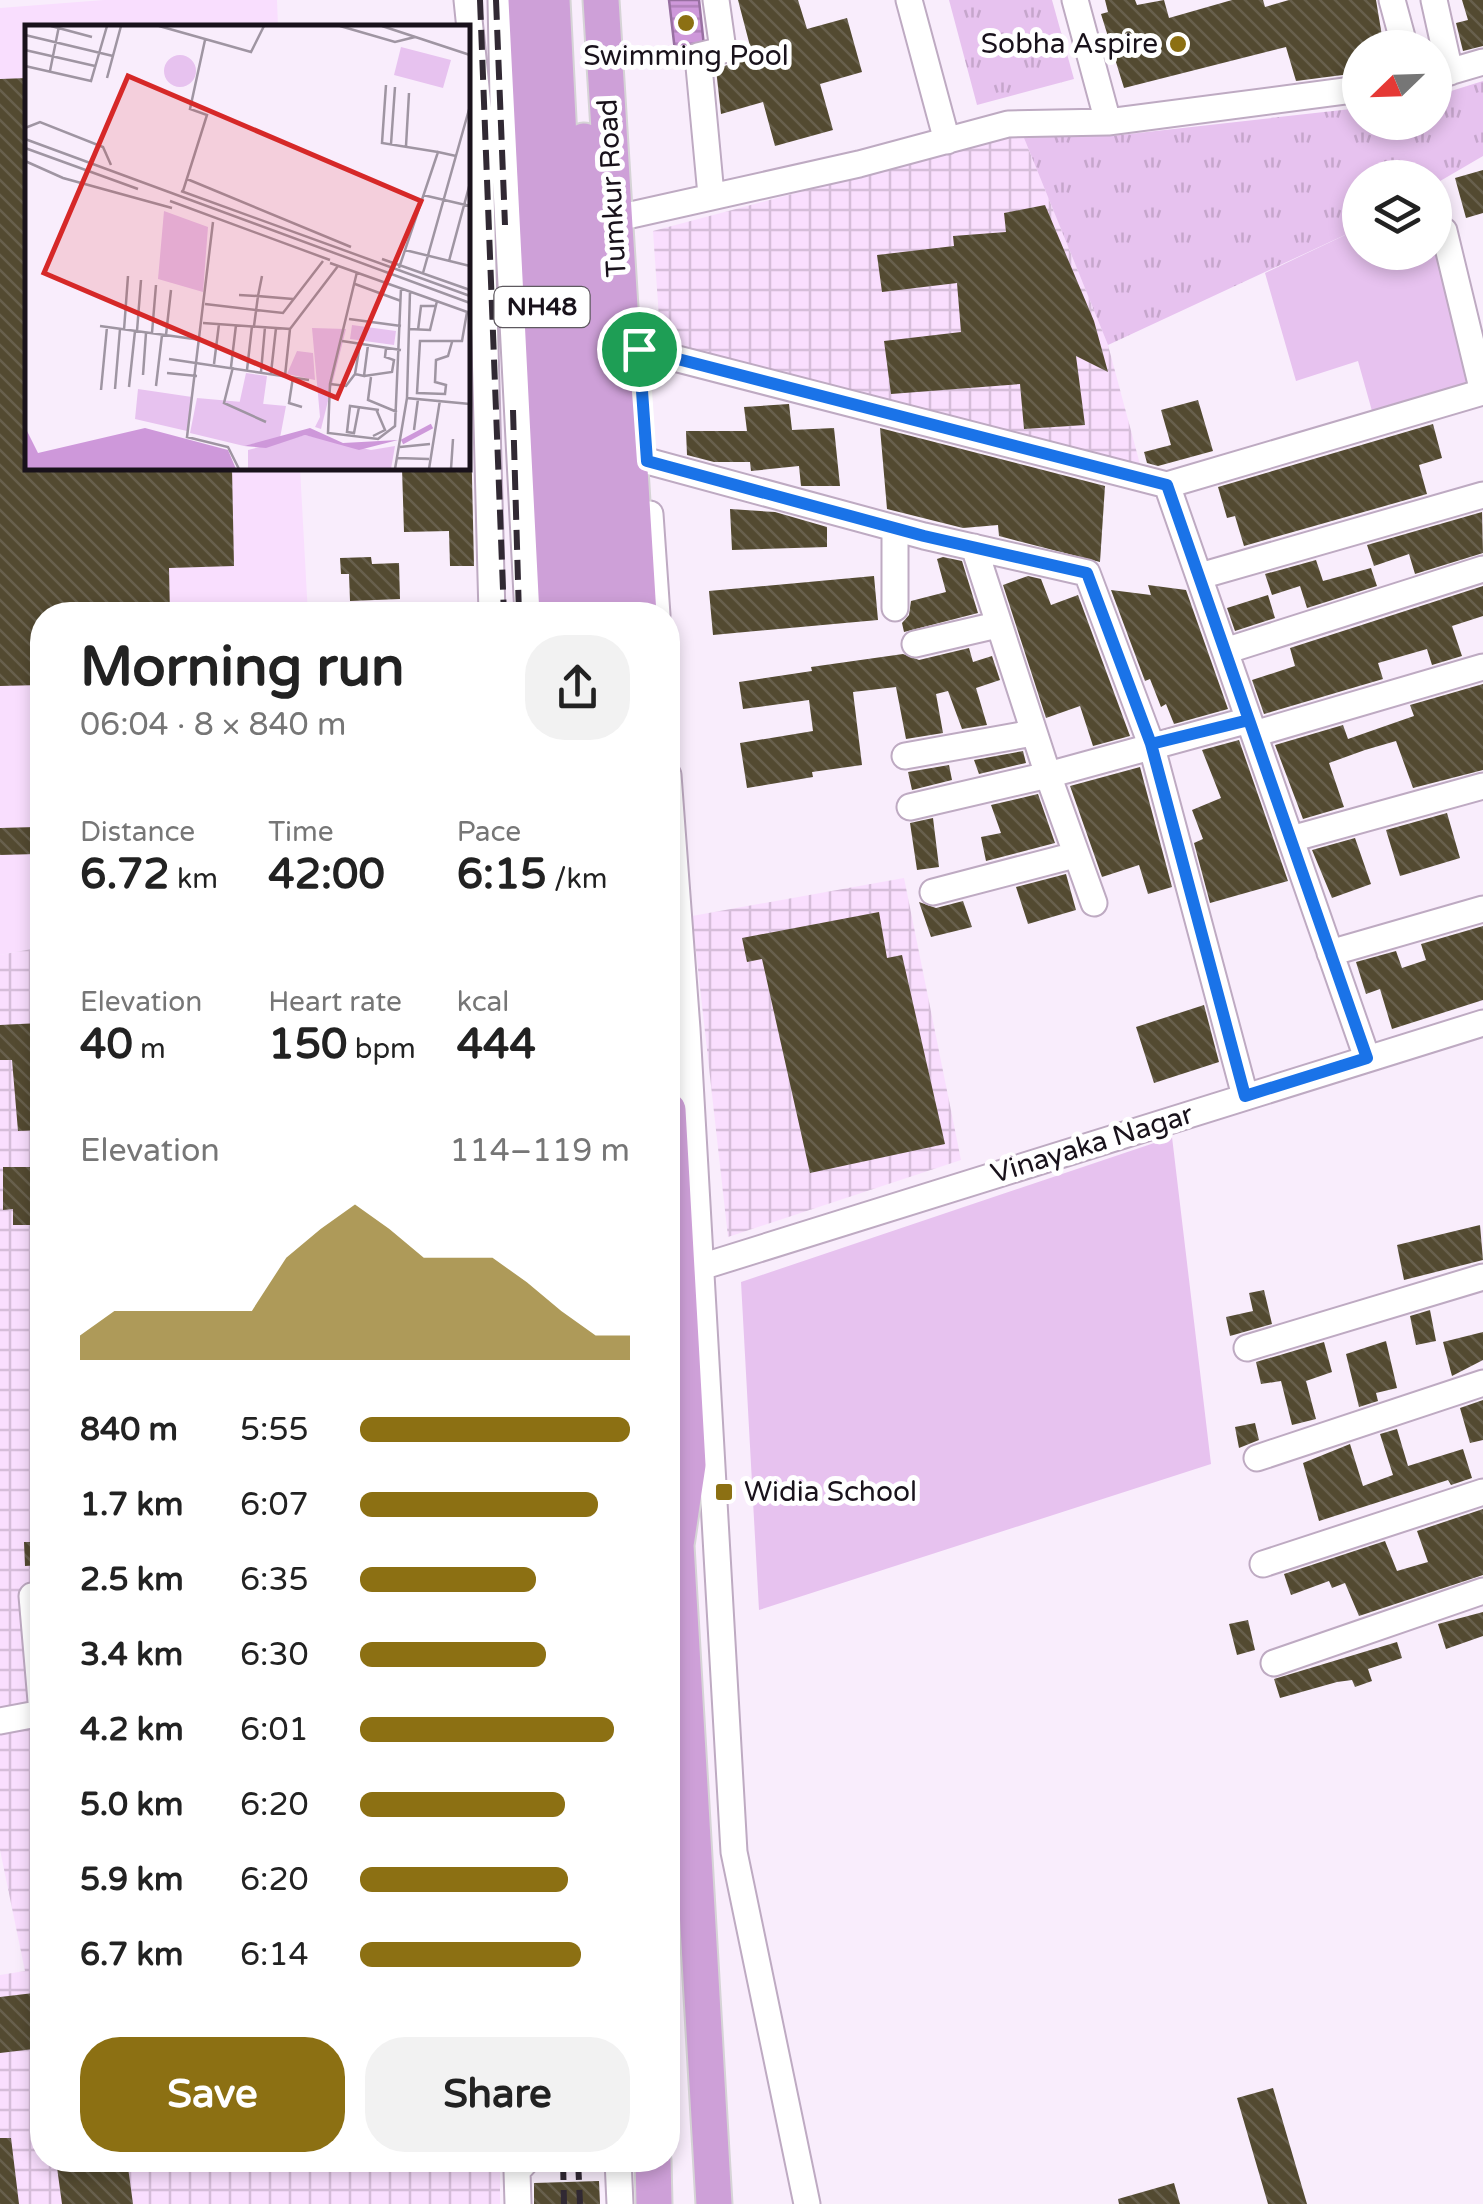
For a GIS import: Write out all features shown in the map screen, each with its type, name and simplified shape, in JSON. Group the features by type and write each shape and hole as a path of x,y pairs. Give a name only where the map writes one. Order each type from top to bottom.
{"highway":[{"name":"NH48","path":"526,0 556,602"},
{"path":"552,0 582,602"},
{"path":"577,0 608,602"},
{"name":"Tumkur Road","path":"601,0 638,602"},
{"path":"680,1323 688,1465 680,1498"},
{"path":"680,1660 714,2204"},
{"path":"653,2172 654,2204"}],"street":[{"path":"468,0 479,116 492,602"},
{"path":"501,0 504,148 527,602"},
{"path":"618,0 656,602"},
{"path":"711,195 698,56 723,50 716,0"},
{"path":"909,0 947,140"},
{"path":"1077,0 1108,122"},
{"path":"1392,0 1400,30"},
{"path":"1434,0 1437,30"},
{"path":"1452,71 1483,62"},
{"path":"631,215 1008,124 1108,122 1342,91"},
{"path":"639,349 1167,485 1483,392 1477,338 1452,257"},
{"path":"647,461 895,528 1087,573 1151,744 1245,1096"},
{"path":"1167,485 1367,1058"},
{"path":"1200,576 1483,496"},
{"path":"895,528 895,608"},
{"path":"974,548 1033,733 1094,903"},
{"path":"1225,651 1483,569"},
{"path":"915,644 997,625"},
{"path":"910,807 1048,776 1151,744 1252,727 1483,667"},
{"path":"905,756 1033,733"},
{"path":"1291,839 1483,786"},
{"path":"934,892 1075,855"},
{"path":"1330,952 1483,909"},
{"path":"680,955 734,1852 807,2204"},
{"name":"Vinayaka Nagar","path":"701,1267 1483,1023"},
{"path":"1246,1348 1483,1277"},
{"path":"1256,1458 1483,1383"},
{"path":"1263,1564 1483,1492"},
{"path":"1274,1663 1483,1591"},
{"path":"0,1722 30,1716"},
{"path":"517,2172 518,2204"},
{"path":"619,2172 620,2204"}],"shaded area":[{"path":"104,0 277,0 278,25 25,25 25,470 300,470 307,602 30,602 30,949 0,955 0,8"},
{"name":"Swimming Pool","path":"669,0 699,0 704,46 675,51"},
{"path":"1022,133 1108,345 1141,468 661,347 653,231"},
{"path":"904,878 961,1160 728,1237 692,916"},
{"path":"30,949 30,2172 500,2172 500,2204 0,2204 0,1975 25,1971 0,1850 0,955"}],"green space":[{"path":"949,0 1052,0 1074,79 977,105"},
{"path":"1483,81 1483,156 1452,174 1452,160 1342,160 1342,236 1108,345 1022,133 1111,136 1342,110 1342,140 1452,140 1452,91"},
{"path":"1342,237 1342,270 1443,270 1468,382 1372,411 1358,361 1296,381 1265,273"},
{"path":"1172,1137 1211,1464 759,1610 741,1282"}],"building":[{"path":"738,0 798,0 807,29 847,18 862,72 820,84 833,130 775,146 763,102 721,114 716,69 733,63 739,49 750,46"},
{"name":"Sobha Aspire","path":"1105,0 1135,0 1137,5 1164,0 1169,18 1232,0 1263,0 1265,7 1289,0 1376,0 1381,30 1342,30 1342,75 1296,81 1286,47 1124,88 1101,14 1108,12"},
{"path":"1462,0 1483,0 1483,46 1463,51 1456,23 1468,20"},
{"path":"25,78 25,470 232,470 234,566 169,568 170,602 30,602 30,685 0,686 0,79"},
{"path":"1483,170 1483,213 1466,218 1455,178"},
{"path":"1045,205 1094,321 1108,372 1076,356 1085,425 1024,429 1020,384 891,394 884,341 961,332 957,283 882,292 877,255 954,246 953,236 1006,232 1004,213"},
{"path":"470,388 474,566 450,566 449,531 404,532 402,470 470,470"},
{"path":"1198,400 1213,451 1158,466 1147,463 1144,452 1171,445 1161,410"},
{"path":"789,404 792,430 834,428 840,486 801,486 799,466 751,471 750,462 714,462 687,455 686,431 747,431 744,407"},
{"path":"1433,424 1442,458 1419,465 1427,494 1244,546 1235,516 1227,518 1218,487"},
{"path":"880,428 1105,486 1100,562 999,536 998,525 963,528 887,509"},
{"path":"730,509 775,512 827,527 827,547 732,550"},
{"path":"1482,512 1483,553 1415,574 1409,554 1374,566 1367,545"},
{"path":"371,557 372,564 399,563 400,599 350,601 349,574 341,574 340,558"},
{"path":"937,559 962,561 978,613 904,632 902,623 909,615 911,601 946,592"},
{"path":"1316,560 1323,581 1371,568 1377,586 1307,608 1300,586 1272,595 1265,574"},
{"path":"874,576 878,620 713,635 709,591"},
{"path":"1028,576 1041,579 1051,605 1078,595 1130,736 1093,746 1080,706 1046,718 1003,585"},
{"path":"1148,585 1186,590 1228,709 1174,724 1166,704 1161,707 1150,679 1145,681 1111,590 1151,595"},
{"path":"1483,586 1483,616 1452,626 1462,656 1432,665 1427,649 1378,663 1383,679 1264,714 1252,680 1295,666 1290,648"},
{"path":"1268,595 1275,618 1235,631 1227,608"},
{"path":"969,648 973,662 992,656 1000,680 976,688 987,725 962,729 948,691 936,694 943,733 906,739 896,687 853,692 862,765 747,788 740,743 813,731 809,700 743,709 739,682 903,654 919,660"},
{"path":"1483,684 1483,770 1413,788 1396,741 1329,763 1344,807 1303,819 1275,745 1343,725 1348,739 1414,716 1410,705"},
{"path":"1239,740 1288,881 1210,903 1194,843 1203,839 1192,810 1221,798 1202,750"},
{"path":"1023,751 1026,763 979,774 974,760"},
{"path":"949,765 952,780 912,790 908,772"},
{"path":"1140,767 1172,887 1148,894 1139,865 1102,877 1070,786"},
{"path":"1038,794 1055,843 986,861 981,837 1001,833 991,805"},
{"path":"1447,813 1460,858 1400,876 1386,830"},
{"path":"933,818 939,867 917,870 910,823"},
{"path":"30,827 30,854 0,855 0,828"},
{"path":"1355,838 1371,884 1332,898 1312,850"},
{"path":"1066,874 1076,910 1028,924 1016,887"},
{"path":"963,901 972,927 931,937 919,902 936,908"},
{"path":"879,912 887,958 902,955 945,1144 810,1173 762,959 747,962 742,938"},
{"path":"1483,926 1483,1000 1392,1029 1380,989 1366,994 1356,962 1396,951 1402,968 1426,960 1421,944"},
{"path":"1204,1005 1219,1062 1154,1083 1136,1027"},
{"path":"30,1024 30,1130 18,1131 12,1060 0,1060 0,1025"},
{"path":"3,1167 30,1167 30,1225 13,1225 13,1209 3,1210"},
{"path":"1480,1225 1483,1260 1404,1280 1397,1245"},
{"path":"1264,1290 1272,1324 1230,1336 1226,1317 1253,1311 1249,1293"},
{"path":"1430,1310 1436,1341 1416,1345 1410,1316"},
{"path":"1483,1332 1483,1360 1452,1376 1443,1342"},
{"path":"1386,1341 1397,1388 1376,1393 1378,1401 1359,1407 1346,1354"},
{"path":"1324,1342 1332,1372 1306,1381 1316,1419 1292,1425 1281,1381 1261,1384 1256,1362"},
{"path":"1483,1400 1483,1440 1470,1443 1460,1408"},
{"path":"1255,1423 1259,1440 1239,1448 1235,1427"},
{"path":"1397,1429 1408,1466 1463,1449 1472,1478 1451,1485 1448,1480 1319,1521 1303,1463 1350,1444 1363,1486 1393,1475 1380,1434"},
{"path":"1483,1509 1483,1575 1359,1616 1345,1583 1332,1588 1329,1581 1291,1595 1284,1574 1385,1541 1397,1571 1428,1562 1417,1531"},
{"path":"24,1542 30,1542 30,1566 25,1566"},
{"path":"1483,1612 1483,1636 1446,1649 1438,1624"},
{"path":"1248,1620 1255,1650 1237,1655 1229,1624"},
{"path":"1397,1642 1402,1658 1368,1669 1372,1681 1355,1687 1352,1680 1337,1682 1280,1698 1274,1679"},
{"path":"30,1993 30,2049 0,2053 0,1997"},
{"path":"1273,2088 1307,2204 1268,2204 1237,2098"},
{"path":"0,2138 11,2138 19,2204 0,2204"},
{"path":"58,2172 129,2172 133,2204 62,2204"},
{"path":"599,2181 600,2204 534,2204 534,2183"},
{"path":"1174,2183 1180,2204 1119,2204 1118,2199"}],"railway":[{"path":"480,0 503,602"},
{"path":"496,0 505,225"},
{"path":"513,410 519,602"},
{"path":"563,2172 564,2204"},
{"path":"579,2172 580,2204"}],"place":[{"name":"Swimming Pool","path":"686,23"},
{"name":"Sobha Aspire","path":"1178,44"},
{"name":"Widia School","path":"724,1492"}],"route":[{"path":"639,349 647,461 924,536 1087,573 1151,744 1249,720 1367,1058 1245,1096 1151,744 1249,720 1167,485 639,349"}]}
